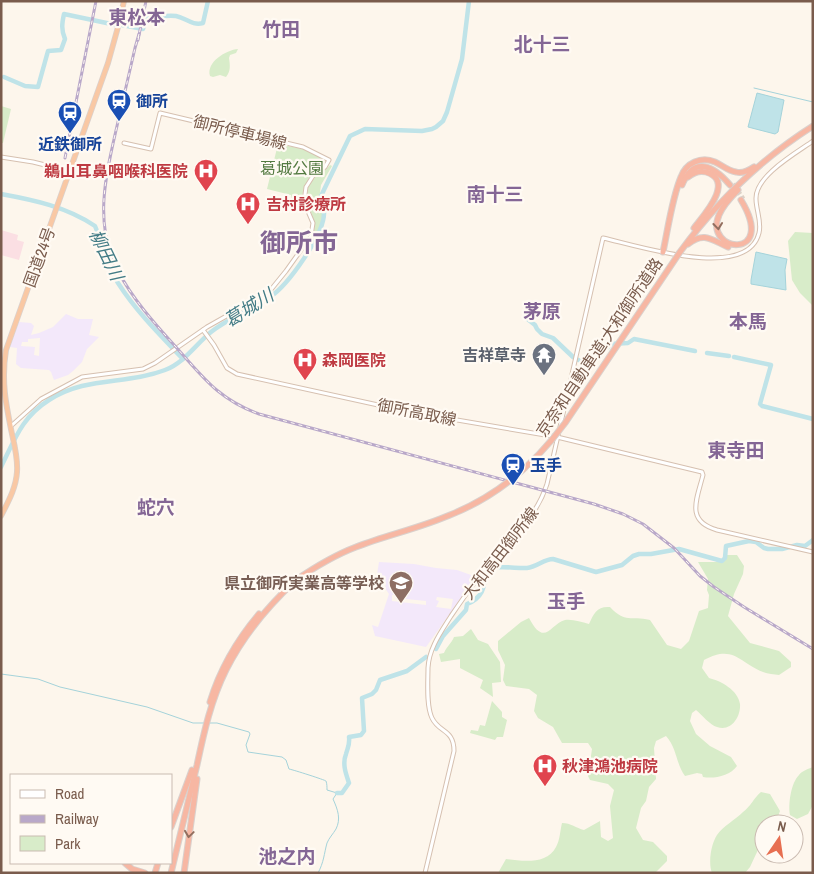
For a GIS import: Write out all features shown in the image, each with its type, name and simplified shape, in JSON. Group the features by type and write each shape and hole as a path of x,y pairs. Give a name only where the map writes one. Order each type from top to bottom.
{"highway":[{"name":"国道24号","path":"1,516 15,484 17,473 16,454 3,386 3,367 6,350 108,63 124,1"},
{"name":"京奈和自動車道;大和御所道路","path":"188,794 208,707 217,681 242,635 258,615 296,580 321,564 344,552 431,523 463,510 499,489 521,472 544,449 565,423 679,252 719,204 766,160 813,126"},
{"path":"664,252 681,177 689,165 700,160 714,161 739,173 750,170 766,160"},
{"path":"679,252 693,240 702,237 711,238 734,248 749,243 754,235 755,225 752,215 742,200 750,217 752,230 746,241 738,245 732,245 724,241 718,233 717,222 719,215 741,186 766,160"},
{"path":"664,252 680,189 688,173 693,169 703,166 716,171 731,184 719,169 706,164 691,167 681,177"},
{"path":"679,252 714,201 718,189 715,178 704,172 692,174 685,180 680,189"},
{"name":"京奈和自動車道;大和御所道路","path":"188,794 208,718 221,682 242,643 269,607 296,580"},
{"path":"172,817 188,794"},
{"path":"172,858 188,794"},
{"path":"170,873 188,794"},
{"path":"184,873 188,794"},
{"path":"172,823 177,810"},
{"path":"125,864 132,869 145,873"}],"main road":[{"name":"御所停車場線","path":"124,142 151,150 160,113 303,147 329,160 326,167 310,180 306,187 304,202 312,218 311,236 290,266 276,284 263,296 204,330"},
{"name":"大和高田御所線","path":"425,873 454,751 454,742 451,736 434,722 430,713 428,666 431,652 438,636 476,579 493,558 518,533 535,511 547,484 603,238 688,257 730,256 748,250 759,233 760,222 756,199 760,183 813,141"},
{"path":"1,157 33,162 69,171"},
{"path":"11,426 41,399 82,377 144,368 156,363 204,330"},
{"name":"御所高取線","path":"204,330 228,368 237,374 410,412 558,437 702,472 703,475 695,508 699,520 703,524 717,530 813,552"}],"shaded area":[{"path":"1,230 18,235 17,240 24,242 19,260 1,255"},
{"path":"66,314 78,319 93,319 89,335 99,337 87,349 82,362 73,371 54,380 49,370 21,368 16,364 17,348 10,347 19,322 31,323 34,326 31,335 53,327","holes":["40,338 39,356 34,355 35,347 21,346 22,342 28,342 28,339"]},
{"name":"県立御所実業高等学校","path":"379,562 414,564 457,570 471,575 474,580 426,647 375,636 372,625 378,627 389,594 385,588 386,583 376,581","holes":["392,595 397,595 396,598 426,601 426,605 392,601","437,597 453,599 451,609 436,607 439,601 436,600"]}],"green space":[{"path":"238,49 236,53 230,55 230,66 226,77 220,75 210,76 211,66 218,58 223,54"},
{"path":"1,106 11,109 3,143 1,143"},
{"name":"葛城公園","path":"278,144 303,149 326,160 324,166 305,185 302,202 291,200 291,195 267,189"},
{"path":"330,165 332,166 321,185 319,200 323,205 323,220 318,233 314,231 313,219 307,202 307,190 310,183"},
{"path":"795,232 813,233 813,306 800,293 792,280 788,241"},
{"path":"727,555 737,555 744,566 728,616 750,643 779,651 791,662 791,667 779,675 763,672 729,654 722,654 704,660 702,668 709,678 719,681 736,694 740,704 739,714 731,725 722,728 714,726 696,710 692,713 690,721 696,734 710,746 731,757 737,766 726,774 712,778 703,777 702,774 697,773 685,776 666,736 656,741 654,748 656,779 649,787 636,828 643,840 653,842 667,856 667,861 655,873 498,873 506,859 534,860 547,857 556,847 562,823 584,830 600,821 601,837 608,841 613,838 610,806 614,790 608,784 590,780 588,776 592,749 588,743 562,743 553,727 538,718 534,711 537,695 529,689 506,686 503,680 505,665 498,650 498,641 521,622 529,618 539,632 543,633 565,620 589,624 596,611 610,607 620,616 650,620 667,645 681,649 689,641 699,611 708,608 708,579 698,562 721,562 724,561"},
{"path":"471,629 478,640 488,644 500,662 501,682 492,683 493,697 480,688 483,680 460,668 460,659 441,662 439,654 444,653 454,637 463,636"},
{"path":"492,701 502,712 502,717 507,720 503,737 497,737 495,740 470,733 471,730 478,731 480,725 485,726"},
{"path":"813,767 813,805 808,814 804,816 804,814 790,814 792,788 796,779 805,770"},
{"path":"761,792 770,794 780,811 779,814 754,814 754,858 750,867 745,873 712,873 710,864 711,854 717,835 746,810"}],"water":[{"path":"757,93 784,100 778,132 775,134 748,127"},
{"path":"756,252 787,259 785,270 786,290 751,284"}],"waterway":[{"path":"122,25 143,29 146,18 169,16 180,17 199,24 203,23 208,1"},
{"name":"葛城川","path":"1,467 20,429 32,414 49,400 77,387 136,378 172,367 218,327 263,302 278,291 295,271 319,233 324,212 320,198 350,136 365,129 422,131 432,129 443,121 462,59 469,1"},
{"path":"4,77 25,86 38,87 48,51 61,50 65,39 62,26 64,14 116,25"},
{"path":"754,88 813,102"},
{"name":"柳田川","path":"1,194 62,209 95,226 118,283 140,313 183,359"},
{"path":"525,317 542,334 553,338 573,357"},
{"path":"576,359 586,363 611,344 628,343 634,339 695,351"},
{"path":"707,353 729,356"},
{"path":"734,357 771,365 760,404 762,406 813,419"},
{"path":"436,649 443,636 466,610 467,604 476,599 482,592 485,573 493,568 527,568 553,559 596,572 622,565 633,556 639,554 679,549 722,561 725,558 726,546 749,541 756,542 768,549 782,549 797,545 805,546 813,540"},
{"path":"337,793 342,793 349,783 344,761 349,737 361,735 364,731 362,698 372,694 380,680 407,671 426,657"},
{"path":"1,674 38,679 60,687 147,707 193,723 204,723"},
{"path":"208,723 217,723 249,732 246,745 248,752 282,757 286,760 289,769 326,781 327,790 337,793 333,799 338,814 338,825 327,843 323,862 318,873"}],"tunnel":[{"path":"733,184 743,199"}],"railway":[{"path":"65,158 96,1"},
{"path":"138,40 146,1"},
{"path":"139,34 106,181 104,199 106,235 110,253 118,271 137,301 194,368 212,386 233,401 259,414 594,504 623,514 643,524 674,548 700,576 714,587 813,649"}],"place":[{"name":"御所","path":"119,122"},
{"name":"近鉄御所","path":"70,134"},
{"name":"鵜山耳鼻咽喉科医院","path":"206,192"},
{"name":"吉村診療所","path":"248,225"},
{"name":"吉祥草寺","path":"544,376"},
{"name":"森岡医院","path":"305,381"},
{"name":"玉手","path":"513,486"},
{"name":"県立御所実業高等学校","path":"401,604"},
{"name":"秋津鴻池病院","path":"545,787"}],"district":[{"name":"東松本","path":"137,17"},
{"name":"竹田","path":"281,29"},
{"name":"北十三","path":"542,44"},
{"name":"南十三","path":"495,194"},
{"name":"御所市","path":"299,243"},
{"name":"茅原","path":"542,311"},
{"name":"本馬","path":"748,321"},
{"name":"東寺田","path":"736,450"},
{"name":"蛇穴","path":"156,507"},
{"name":"玉手","path":"566,601"},
{"name":"池之内","path":"287,856"}]}
